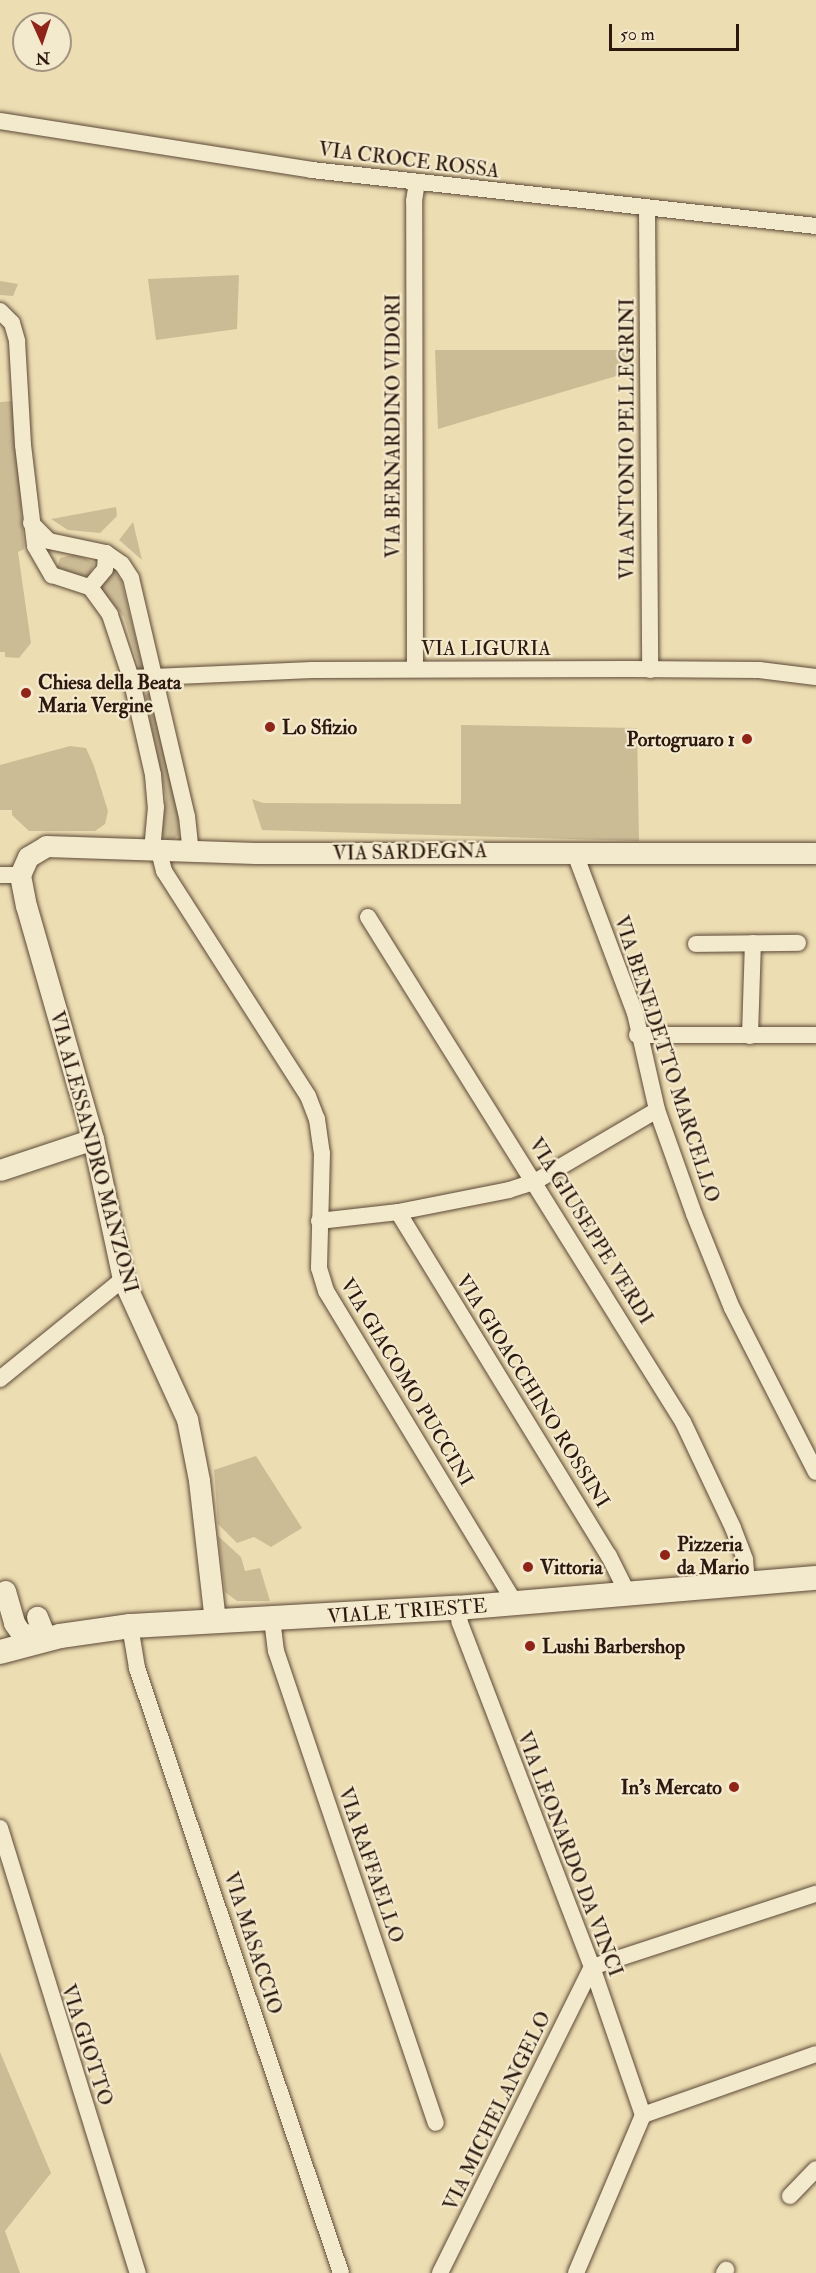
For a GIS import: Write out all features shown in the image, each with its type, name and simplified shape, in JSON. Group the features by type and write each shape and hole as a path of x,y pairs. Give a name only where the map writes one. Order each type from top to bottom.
{"main road":[{"name":"VIALE TRIESTE","path":"0,1652 46,1639 130,1626 458,1608 816,1578"}],"street":[{"name":"VIA CROCE ROSSA","path":"0,121 312,170 816,226"},
{"name":"VIA BERNARDINO VIDORI","path":"414,669 414,201 417,183"},
{"name":"VIA ANTONIO PELLEGRINI","path":"647,209 650,670"},
{"path":"0,311 6,313 12,323 17,341 30,523 35,546 52,575 90,587 110,615 130,678 155,790 155,851"},
{"path":"30,523 49,541 106,553 122,564 131,578 155,674 191,852"},
{"path":"90,587 105,569 106,553"},
{"name":"VIA LIGURIA","path":"130,678 155,674 414,669 759,670 816,677"},
{"name":"VIA SARDEGNA","path":"10,875 28,857 46,846 191,852 816,853"},
{"name":"VIA GIACOMO PUCCINI","path":"155,851 164,872 308,1096 317,1119 322,1153 319,1268 326,1291 515,1603"},
{"name":"VIA BENEDETTO MARCELLO","path":"574,851 634,1013 637,1035 657,1110 732,1308 816,1472"},
{"name":"VIA ALESSANDRO MANZONI","path":"10,875 93,1139 123,1279 187,1419 199,1480 215,1621"},
{"name":"VIA GIUSEPPE VERDI","path":"368,916 536,1181 683,1422 733,1528 745,1560 747,1583"},
{"path":"750,1036 753,943"},
{"path":"696,944 798,943"},
{"path":"637,1035 816,1035"},
{"path":"319,1221 398,1212 491,1195 536,1181 657,1110"},
{"path":"0,1170 93,1139"},
{"name":"VIA GIOACCHINO ROSSINI","path":"398,1212 609,1556 628,1594"},
{"path":"0,1379 123,1279"},
{"path":"3,1588 14,1623 28,1637 46,1639 37,1617"},
{"path":"3,1588 37,1617 77,1633"},
{"name":"VIA LEONARDO DA VINCI","path":"458,1608 460,1623 592,1967 642,2115"},
{"name":"VIA RAFFAELLO","path":"272,1619 276,1651 436,2123"},
{"path":"0,1644 14,1623"},
{"name":"VIA MASACCIO","path":"130,1626 137,1668 341,2273"},
{"name":"VIA GIOTTO","path":"0,1828 138,2273"},
{"path":"592,1967 816,1894"},
{"name":"VIA MICHELANGELO","path":"440,2273 592,1967"},
{"path":"576,2273 642,2115 816,2054"},
{"path":"790,2196 816,2169"}],"shaded area":[{"path":"239,275 237,329 156,340 148,279"},
{"path":"0,281 18,284 13,296 0,295"},
{"path":"435,350 629,350 633,371 438,429"},
{"path":"14,401 24,549 18,552 31,643 19,658 5,657 5,652 0,652 0,402"},
{"path":"116,507 117,516 100,533 68,530 51,519"},
{"path":"133,522 142,560 119,540"},
{"path":"76,554 94,563 89,578 57,569 60,558"},
{"path":"110,566 121,580 144,671 140,671 124,617 96,583"},
{"path":"150,693 178,810 179,835 167,840 162,835 166,797 145,695"},
{"path":"461,725 637,728 639,841 262,830 252,799 263,803 461,804"},
{"path":"70,746 86,748 108,811 105,824 95,831 29,831 12,815 12,810 0,810 0,765"},
{"path":"256,1456 302,1528 271,1547 254,1537 237,1543 218,1524 214,1470"},
{"path":"218,1536 241,1557 245,1571 260,1568 270,1601 237,1601 225,1592"},
{"path":"0,2052 51,2173 5,2231 20,2273 0,2273"}],"place":[{"name":"Chiesa della Beata Maria Vergine","path":"26,693"},
{"name":"Lo Sfizio","path":"270,727"},
{"name":"Portogruaro 1","path":"747,739"},
{"name":"Pizzeria da Mario","path":"665,1555"},
{"name":"Vittoria","path":"528,1567"},
{"name":"Lushi Barbershop","path":"530,1646"},
{"name":"In's Mercato","path":"734,1787"}]}
